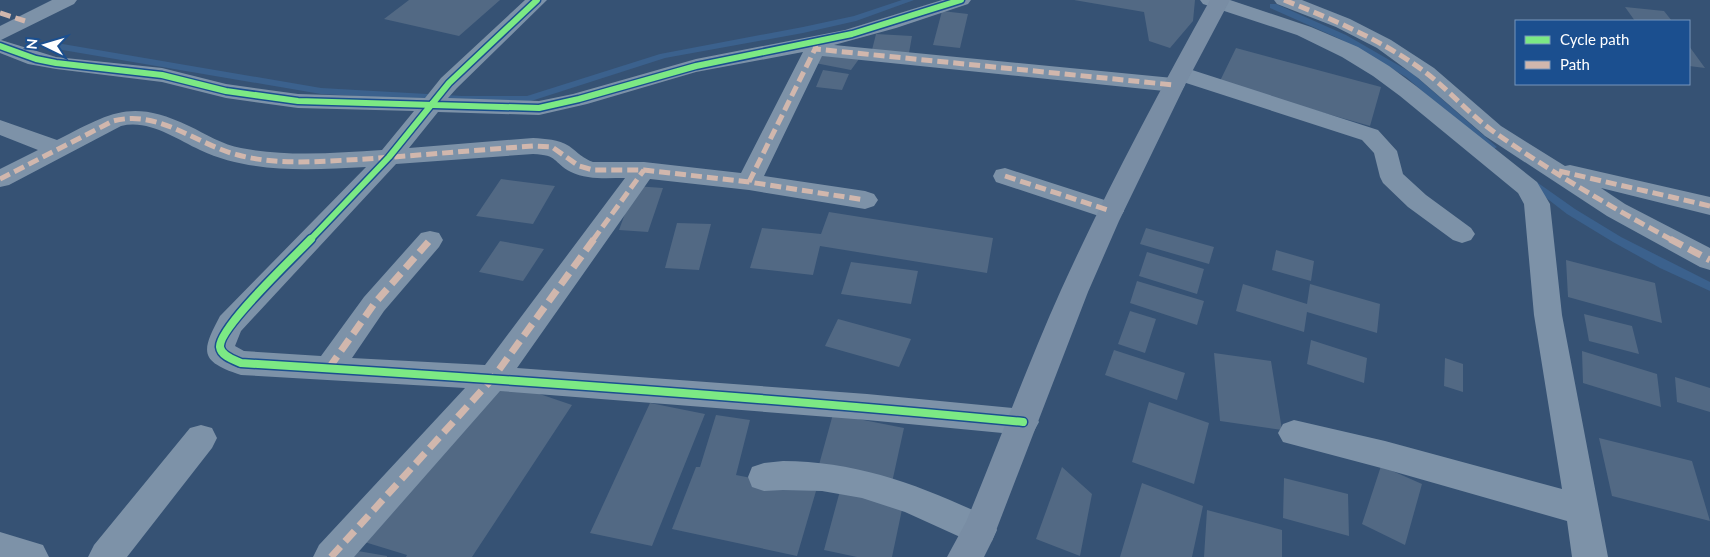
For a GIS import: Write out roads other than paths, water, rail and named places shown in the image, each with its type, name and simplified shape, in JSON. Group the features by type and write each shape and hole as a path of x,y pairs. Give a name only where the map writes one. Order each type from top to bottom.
{"main road":[{"path":"972,543 1023,422 1074,292 1110,212 1216,1"}],"street":[{"path":"0,34 67,0"},
{"path":"537,0 440,95 389,157 230,324 220,342 220,350 223,355 241,363 493,378 867,407 1023,422"},
{"path":"0,46 31,57 56,63 162,75 258,96 298,101 440,95 539,108 570,103 672,72 816,46 961,0"},
{"path":"1284,0 1343,22 1384,44 1426,73 1493,130 1530,168 1710,206"},
{"path":"1216,1 1304,31 1350,52 1530,168 1616,210 1710,260"},
{"path":"0,13 25,21"},
{"path":"816,46 929,62 1177,79 1370,135 1379,142 1385,151 1392,177 1417,201 1462,234"},
{"path":"749,182 816,46"},
{"path":"0,179 121,118 140,116 152,119 206,145 239,156 280,161 322,162 533,146 552,147 579,166 593,170 644,170 749,182 864,200"},
{"path":"0,127 59,149"},
{"path":"1530,168 1528,188 1537,204 1548,315 1590,557"},
{"path":"331,557 493,378 644,170"},
{"path":"1005,176 1110,212"},
{"path":"329,368 374,304 400,272 430,240"},
{"path":"1294,432 1385,455 1582,510"},
{"path":"106,557 201,438"},
{"path":"764,477 785,474 812,475 872,486 917,501 972,543"},
{"path":"0,548 30,557"}],"waterway":[{"path":"45,44 321,91 462,99 528,99 663,56 803,30 856,18 910,0"},
{"path":"1273,6 1343,37 1409,75 1492,147"},
{"path":"1531,181 1593,226 1664,265 1710,287"}]}
